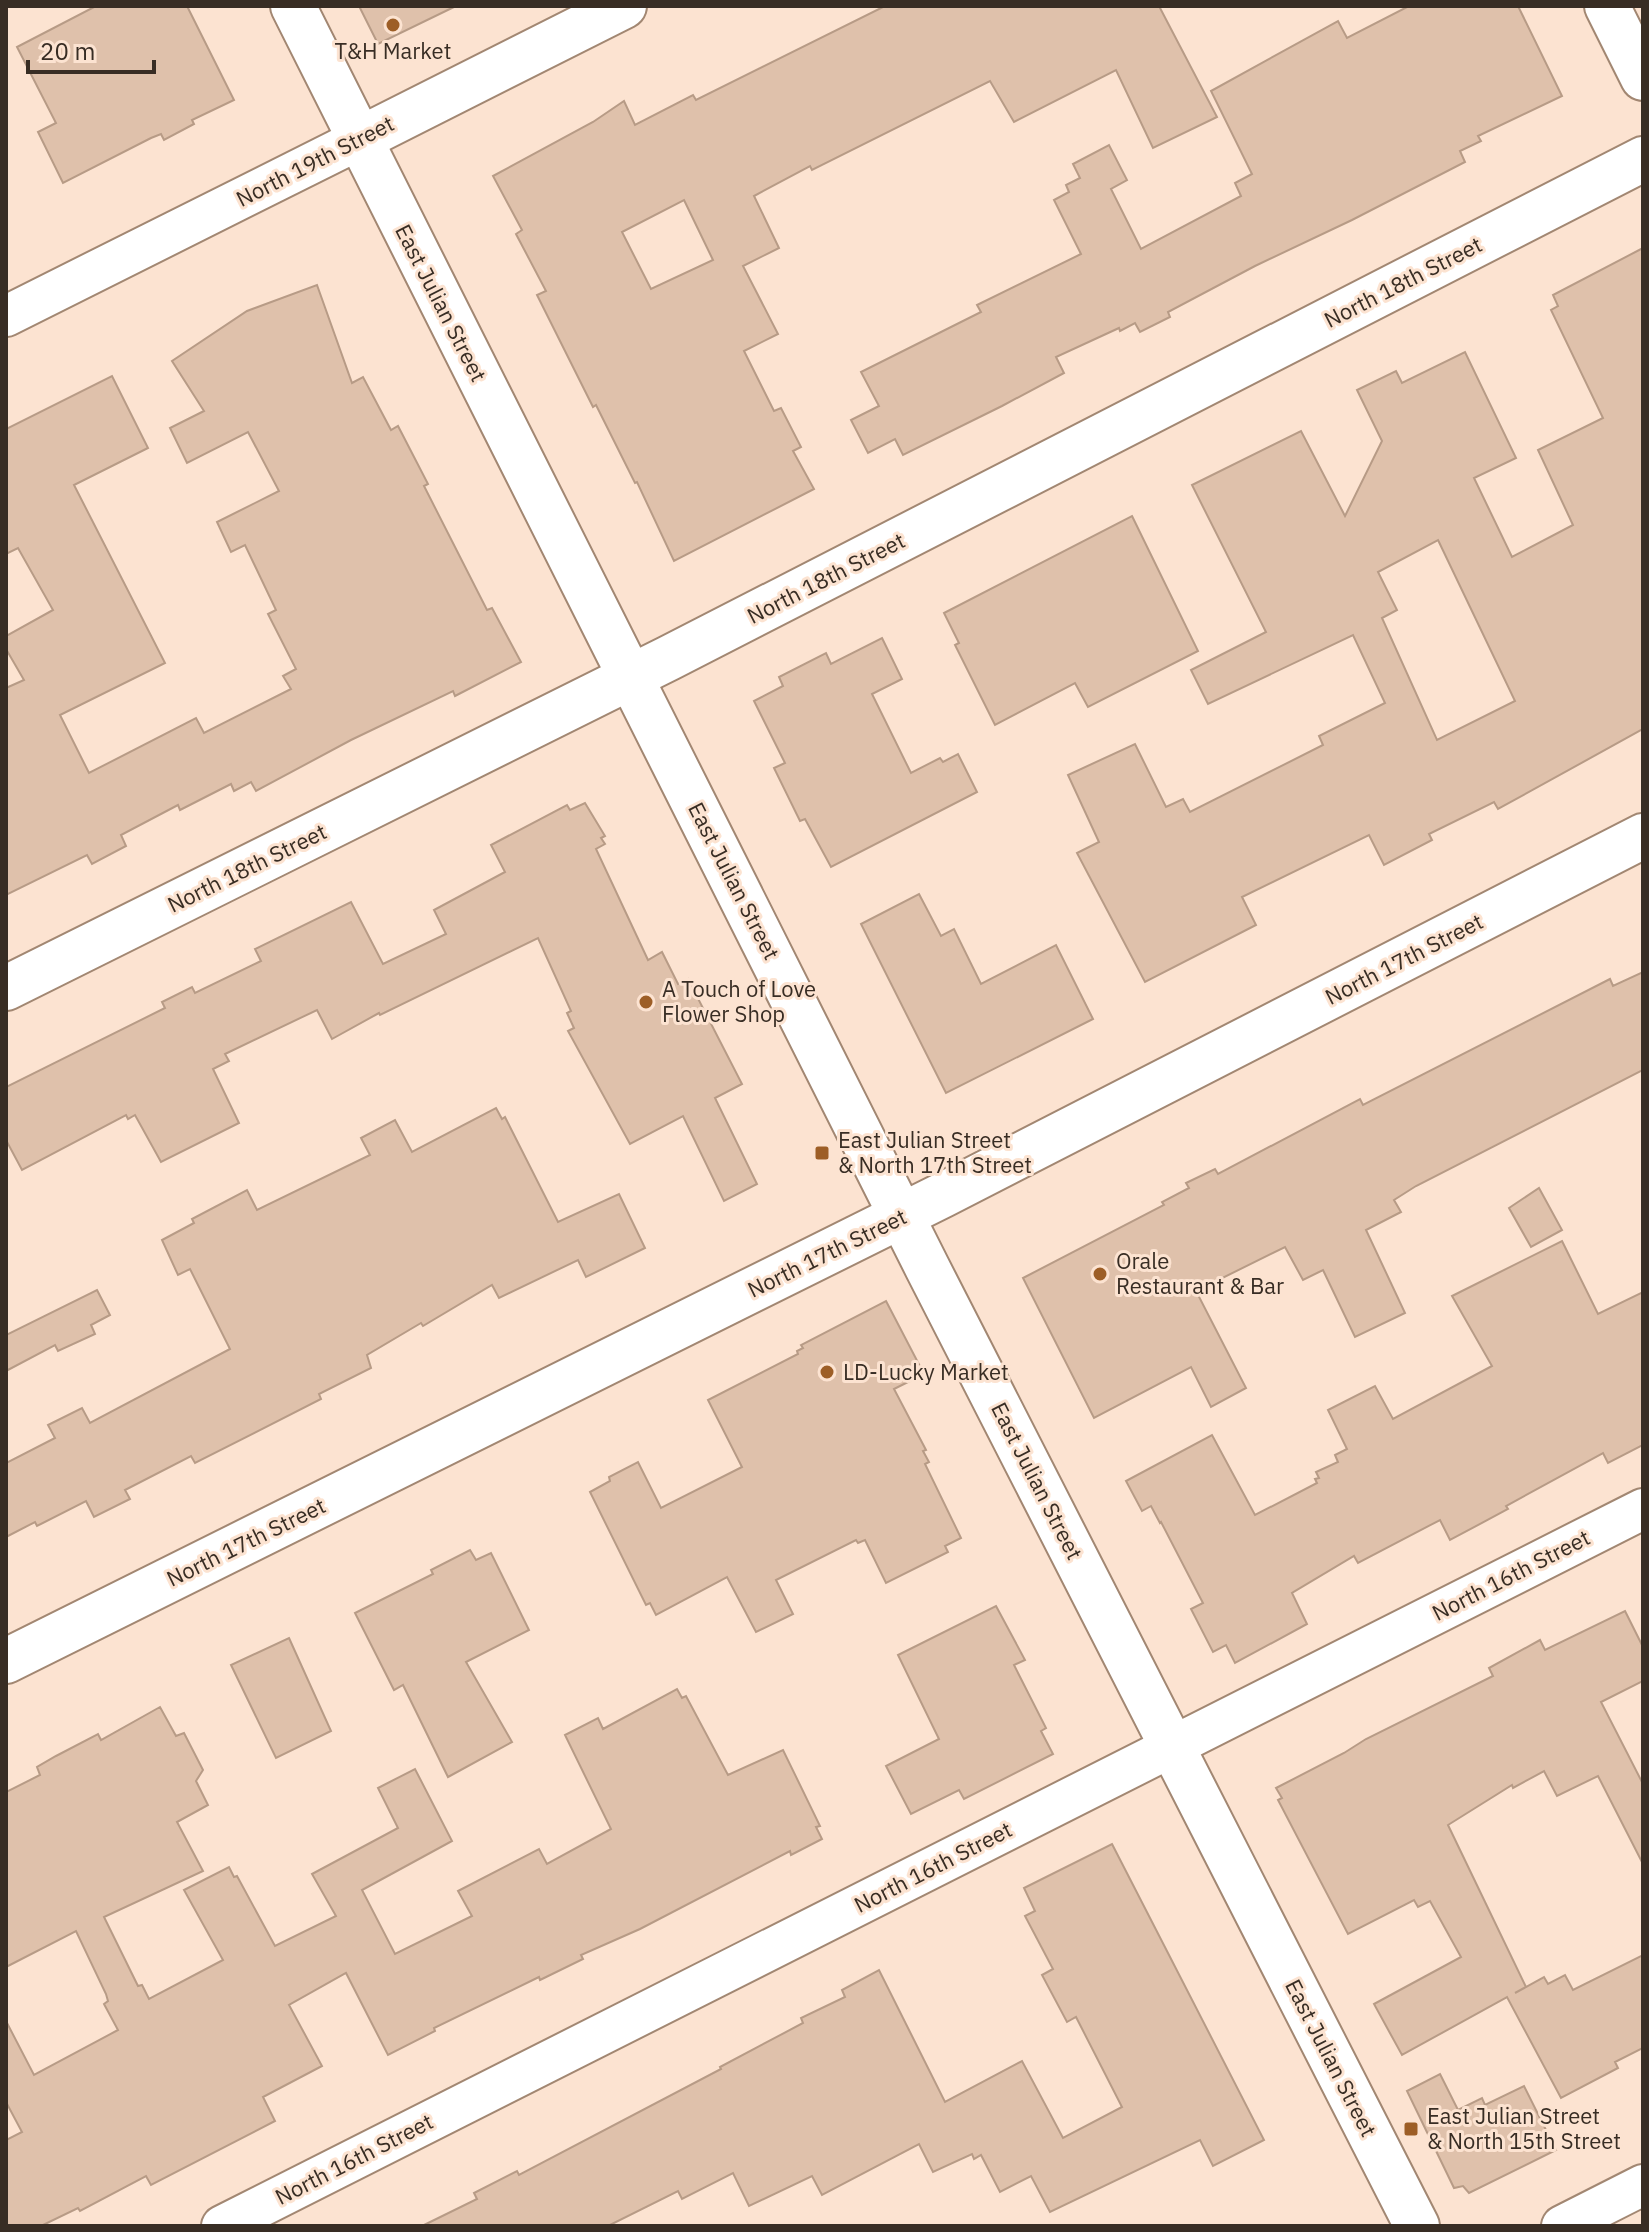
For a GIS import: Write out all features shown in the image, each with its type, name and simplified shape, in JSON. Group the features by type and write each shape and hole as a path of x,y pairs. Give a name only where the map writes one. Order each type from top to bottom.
{"main road":[{"name":"East Julian Street","path":"293,6 901,1216 1417,2226"},
{"name":"North 19th Street","path":"360,139 624,6"},
{"path":"1607,6 1643,78"},
{"name":"North 18th Street","path":"6,988 630,678 1643,159"},
{"name":"North 17th Street","path":"6,1661 901,1216 1643,836"}],"street":[{"name":"North 19th Street","path":"6,316 360,139"},
{"name":"North 16th Street","path":"222,2226 1643,1509"},
{"path":"1562,2226 1643,2185"}],"building":[{"path":"96,6 187,6 234,100 192,120 194,124 164,140 161,134 151,138 63,183 38,132 56,123 17,47"},
{"name":"T&H Market","path":"359,6 456,6 378,44"},
{"path":"885,6 1159,6 1217,117 1153,148 1116,70 1014,122 990,81 812,170 810,166 754,196 779,248 743,266 778,334 744,351 774,411 781,408 801,447 793,451 814,489 674,561 637,482 596,405 593,407 537,295 546,291 516,234 522,230 493,176 593,122 624,101 635,125 693,95 696,100","holes":["684,200 713,260 651,289 622,232"]},
{"path":"1409,6 1518,6 1562,96 1478,136 1481,141 1460,151 1465,162 1255,266 1168,312 1170,317 1140,332 1135,323 1120,331 1119,328 1056,357 1064,373 1002,406 903,455 895,439 868,453 851,420 879,406 861,372 981,312 977,305 1081,254 1054,200 1069,192 1066,185 1080,178 1073,164 1109,145 1127,180 1111,189 1141,249 1241,196 1235,183 1252,174 1211,91 1338,21 1347,38"},
{"path":"1643,248 1643,729 1498,809 1494,802 1429,834 1432,840 1384,865 1369,835 1242,897 1256,925 1145,982 1077,853 1099,842 1068,775 1135,744 1166,807 1183,799 1190,812 1323,745 1319,736 1385,703 1353,635 1208,704 1191,670 1266,632 1192,485 1301,431 1345,516 1382,441 1357,390 1396,371 1402,383 1465,352 1516,458 1474,478 1512,557 1573,525 1538,450 1603,418 1551,310 1558,306 1553,295","holes":["1438,540 1515,701 1437,740 1382,618 1397,610 1378,572"]},
{"path":"317,285 352,383 363,377 391,430 398,426 428,484 424,486 487,610 492,608 521,662 455,696 453,691 351,740 256,791 251,782 234,791 231,784 180,810 178,805 121,835 126,846 92,864 87,855 6,895 6,688 24,680 6,649 6,636 53,610 18,548 6,554 6,429 112,376 148,448 74,485 165,663 60,715 89,773 196,718 204,733 291,689 283,676 296,669 268,614 276,610 245,545 231,552 217,522 279,491 248,432 187,463 170,428 204,411 172,361 247,311"},
{"path":"1132,516 1198,651 1088,707 1075,683 995,725 955,645 959,643 944,613"},
{"path":"882,638 902,679 872,694 911,773 940,758 943,762 958,754 977,792 831,867 805,819 800,821 774,768 785,763 754,701 783,686 779,677 826,653 831,664"},
{"path":"585,803 605,836 601,838 605,844 596,849 648,960 662,952 678,984 688,979 742,1084 715,1098 757,1184 724,1201 683,1116 630,1144 568,1031 574,1028 567,1013 571,1011 538,938 379,1013 332,1039 317,1010 225,1054 229,1061 213,1069 239,1123 161,1162 135,1115 128,1119 126,1115 22,1170 6,1140 6,1087 165,1008 162,1002 192,987 195,993 261,961 255,949 351,902 383,964 446,934 434,910 505,872 491,845 567,805 570,810"},
{"path":"919,894 941,936 954,929 981,984 1056,945 1093,1019 946,1093 861,924"},
{"path":"1643,972 1643,1070 1416,1186 1394,1200 1401,1212 1366,1230 1405,1313 1355,1337 1323,1270 1303,1280 1285,1247 1196,1291 1246,1388 1211,1407 1191,1367 1094,1418 1023,1278 1164,1205 1162,1202 1189,1188 1186,1183 1215,1169 1218,1174 1360,1099 1363,1105 1610,979 1613,986"},
{"path":"496,1108 502,1119 505,1117 558,1222 619,1194 645,1248 586,1277 578,1260 499,1298 492,1285 367,1355 371,1368 319,1394 321,1399 195,1463 191,1456 125,1490 130,1499 94,1517 86,1501 37,1526 35,1522 6,1537 6,1463 55,1438 48,1425 82,1408 90,1423 230,1349 190,1269 178,1275 162,1240 194,1223 192,1219 247,1190 257,1210 370,1155 361,1138 395,1120 412,1152"},
{"path":"1539,1188 1562,1230 1531,1247 1509,1208"},
{"path":"1562,1241 1598,1314 1643,1292 1643,1445 1608,1463 1603,1453 1450,1540 1440,1520 1358,1563 1354,1556 1292,1593 1307,1624 1235,1663 1226,1645 1213,1652 1191,1609 1203,1603 1151,1506 1142,1511 1126,1481 1212,1435 1255,1515 1317,1483 1315,1479 1319,1478 1316,1472 1338,1462 1335,1455 1347,1449 1328,1410 1375,1386 1393,1419 1492,1366 1452,1296"},
{"path":"97,1290 110,1315 91,1325 95,1334 58,1351 55,1345 6,1371 6,1335"},
{"path":"886,1301 924,1374 894,1389 926,1450 923,1451 929,1462 925,1464 961,1538 945,1546 948,1552 886,1583 865,1540 858,1543 856,1540 776,1580 793,1614 756,1632 727,1577 656,1615 650,1603 646,1605 590,1492 610,1481 609,1477 638,1462 661,1508 742,1467 708,1400 798,1354 797,1351 803,1348 801,1345"},
{"path":"470,1550 476,1560 491,1553 529,1630 466,1662 512,1742 448,1777 403,1685 394,1690 355,1613 433,1574 431,1570"},
{"path":"996,1606 1025,1660 1014,1665 1046,1728 1041,1731 1053,1754 964,1799 959,1790 911,1814 886,1766 939,1739 898,1655"},
{"path":"1625,1611 1643,1647 1643,1681 1601,1702 1643,1784 1643,1864 1598,1776 1557,1796 1544,1771 1513,1788 1512,1785 1448,1825 1526,1987 1544,1977 1548,1984 1565,1975 1573,1990 1643,1955 1643,2048 1615,2062 1618,2068 1561,2098 1507,1997 1402,2055 1374,2004 1461,1957 1430,1901 1418,1907 1414,1900 1348,1934 1278,1800 1282,1798 1276,1788 1493,1676 1489,1668 1540,1640 1545,1650"},
{"path":"289,1638 331,1731 276,1758 231,1665"},
{"path":"677,1689 682,1698 686,1696 728,1775 783,1750 820,1826 816,1827 822,1839 791,1855 790,1851 640,1929 581,1955 583,1959 540,1980 539,1977 434,2028 435,2031 388,2055 346,1973 289,2005 322,2066 263,2097 275,2121 151,2185 146,2176 80,2211 78,2208 41,2226 6,2226 6,2140 22,2132 6,2102 6,2021 34,2075 118,2030 104,2004 108,2001 106,1994 76,1931 6,1967 6,1792 40,1775 37,1767 98,1734 101,1740 160,1707 176,1736 184,1733 203,1770 196,1781 208,1805 177,1822 203,1871 104,1917 138,1986 142,1985 149,1999 223,1960 184,1890 229,1867 275,1946 336,1916 312,1874 398,1828 378,1788 415,1769 452,1841 362,1890 395,1954 472,1916 458,1891 539,1849 547,1864 611,1829 565,1735 598,1718 603,1729"},
{"path":"1112,1844 1264,2140 1213,2166 1200,2140 1050,2212 1031,2176 1000,2192 981,2155 974,2159 972,2154 933,2172 919,2144 822,2195 812,2176 749,2206 733,2173 682,2199 678,2191 608,2226 422,2226 477,2199 474,2193 517,2171 519,2175 721,2069 803,2023 801,2018 845,1997 842,1990 879,1970 945,2102 1022,2061 1063,2138 1122,2107 1076,2017 1067,2022 1042,1975 1053,1969 1025,1916 1035,1911 1024,1888"},
{"path":"1440,2074 1458,2110 1482,2098 1485,2105 1524,2086 1556,2150 1469,2193 1463,2186 1454,2188 1407,2091"}],"place":[{"name":"T&H Market","path":"393,25"},
{"name":"A Touch of Love Flower Shop","path":"646,1002"},
{"name":"East Julian Street & North 17th Street","path":"822,1153"},
{"name":"Orale Restaurant & Bar","path":"1100,1274"},
{"name":"LD-Lucky Market","path":"827,1372"},
{"name":"East Julian Street & North 15th Street","path":"1411,2129"}]}
